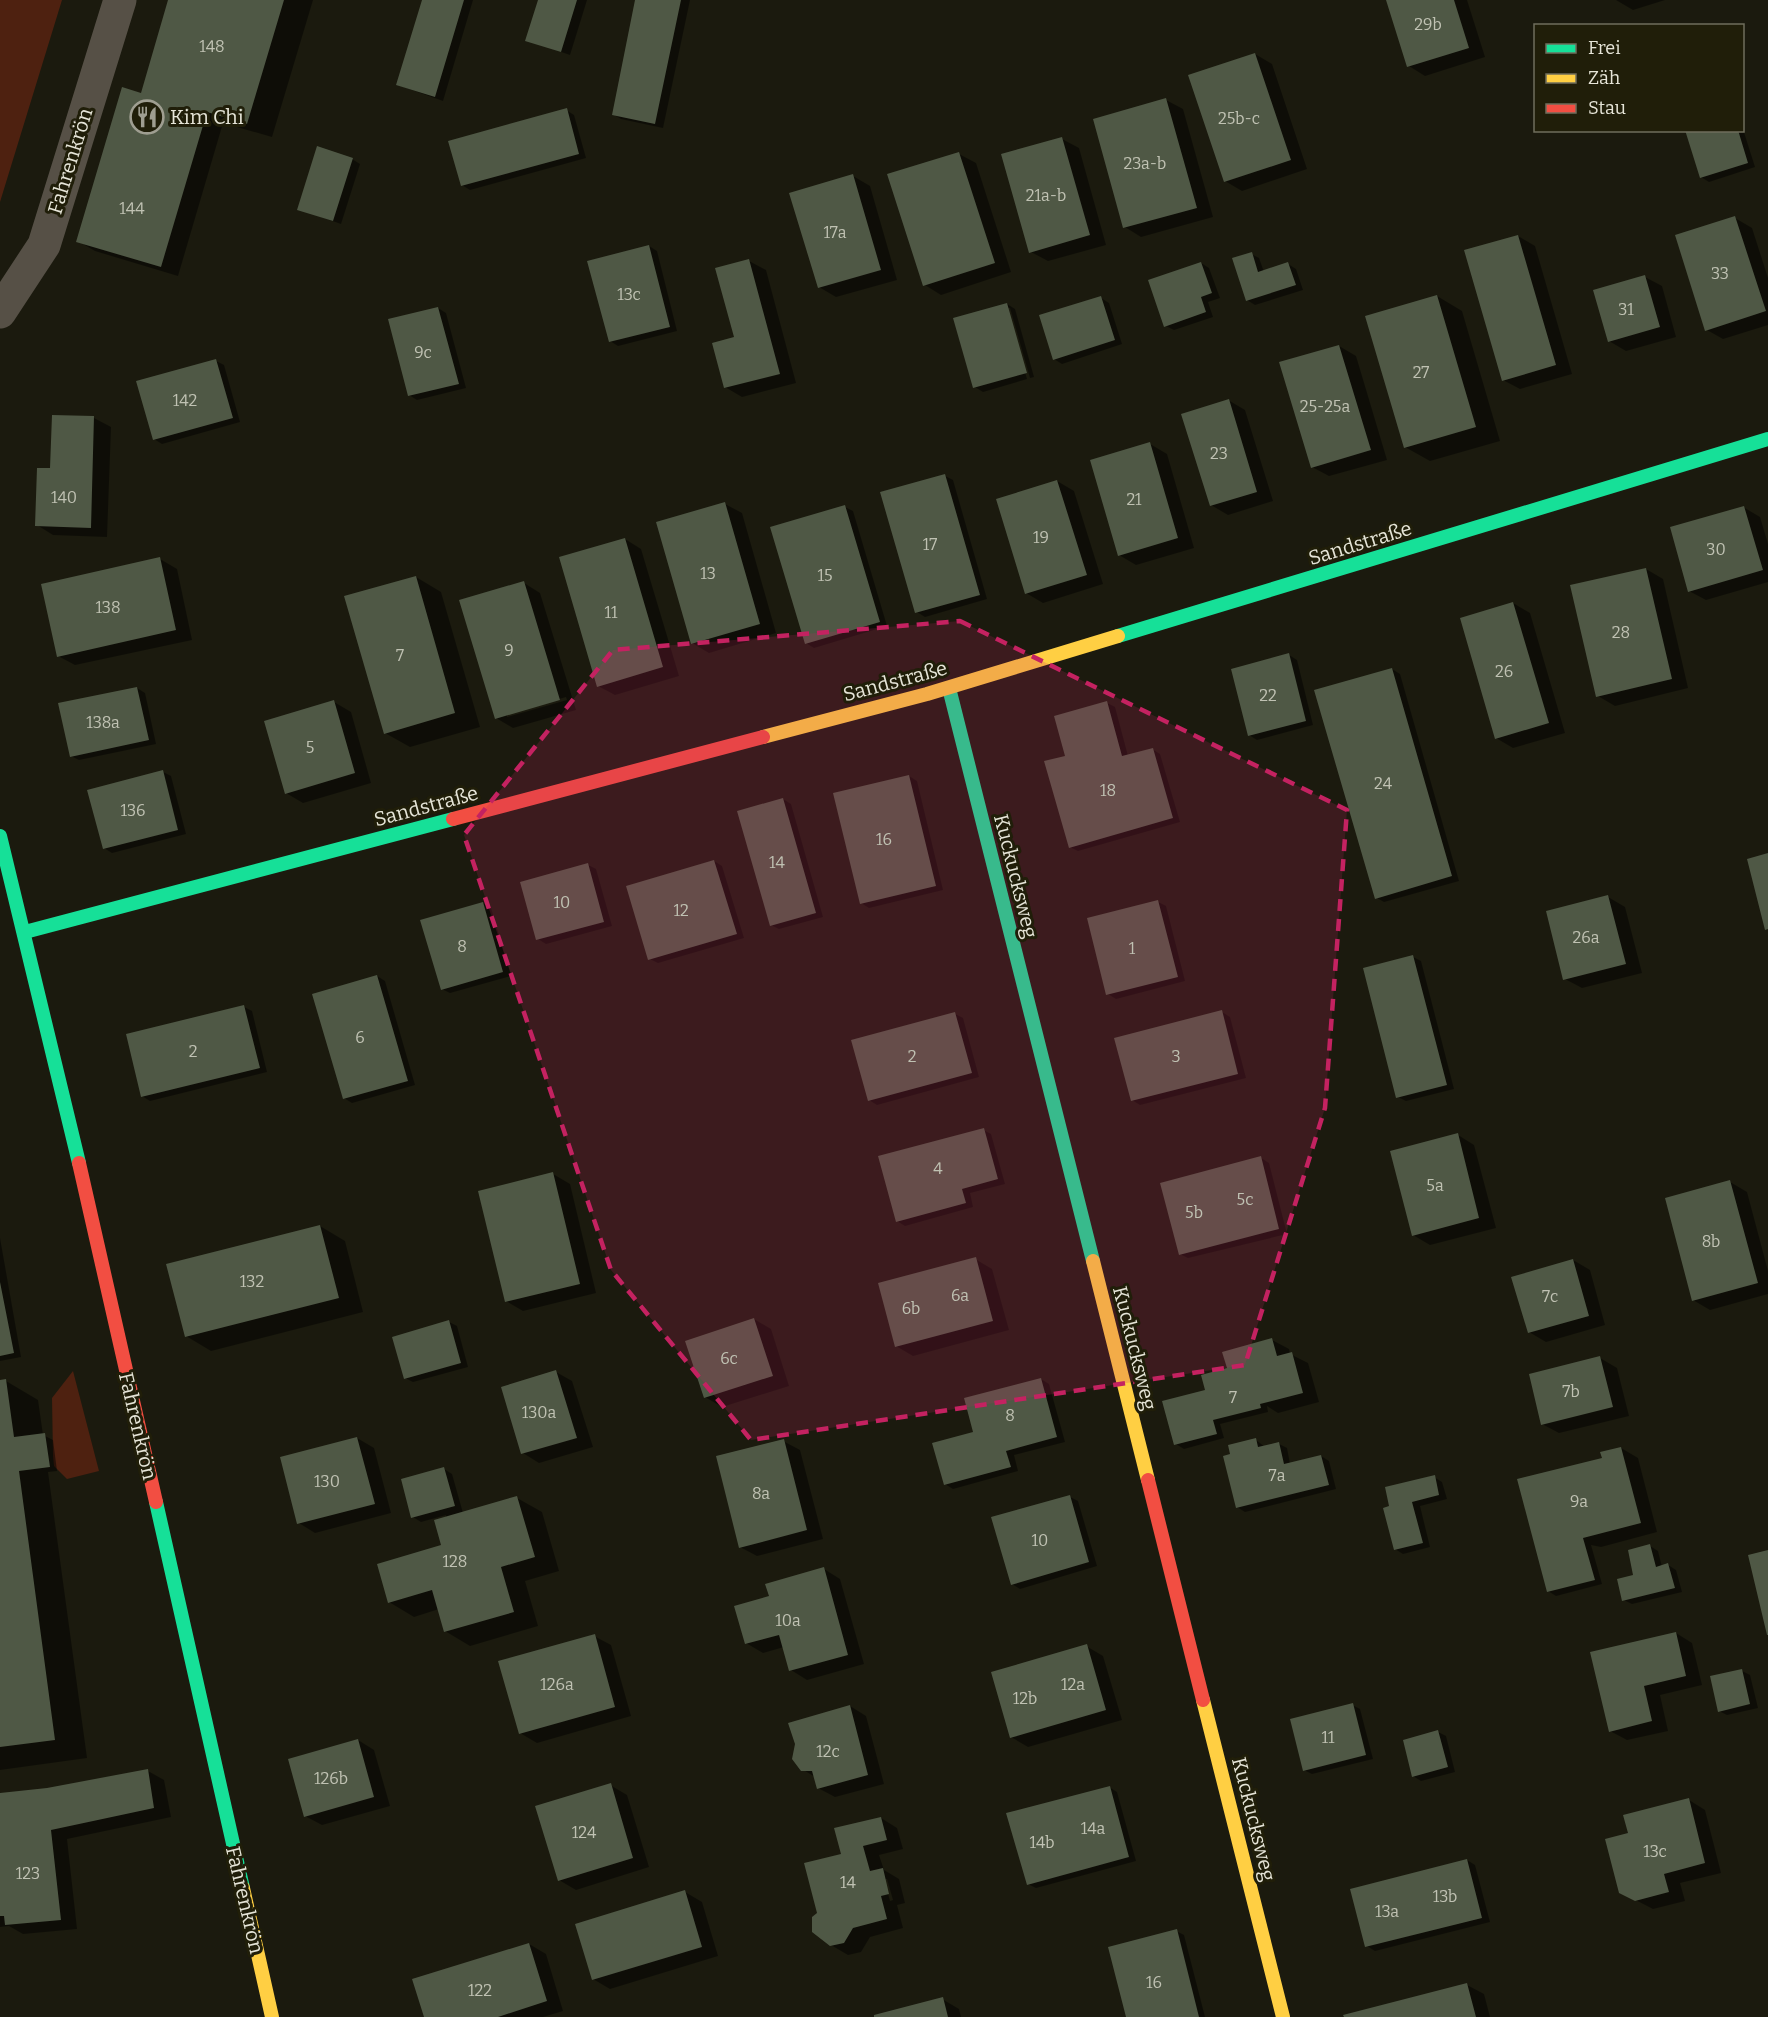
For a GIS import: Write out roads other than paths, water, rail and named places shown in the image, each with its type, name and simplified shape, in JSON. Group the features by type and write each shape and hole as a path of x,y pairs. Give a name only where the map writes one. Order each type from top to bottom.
{"street":[{"name":"Fahrenkrön","path":"0,312 45,245 120,0"},
{"name":"Sandstraße","path":"25,932 949,688 1768,440"},
{"name":"Kuckucksweg","path":"949,688 1283,2017"},
{"name":"Fahrenkrön","path":"0,836 25,932 272,2017"}],"place":[{"name":"Kim Chi","path":"147,117"}]}
